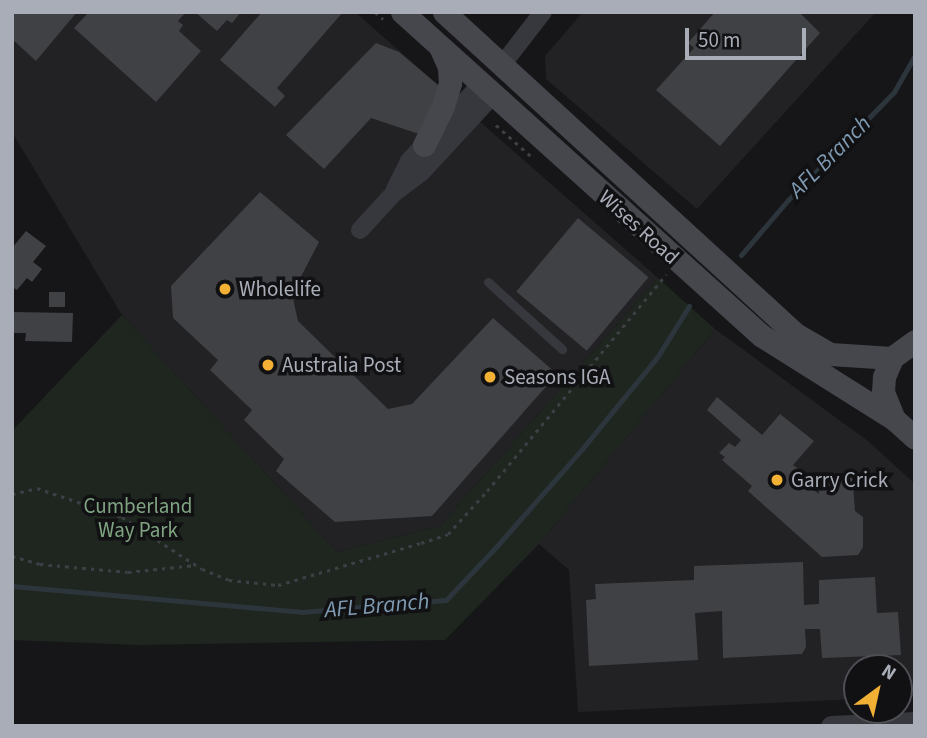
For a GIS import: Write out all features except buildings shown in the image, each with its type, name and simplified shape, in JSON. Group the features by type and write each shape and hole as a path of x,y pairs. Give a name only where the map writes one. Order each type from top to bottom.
{"main road":[{"name":"Wises Road","path":"402,12 762,336 894,419 915,438"},
{"name":"Wises Road","path":"444,12 797,335 830,354 892,358"},
{"path":"424,145 450,83 449,66 440,47"},
{"path":"487,89 502,65"},
{"path":"894,419 883,392 884,377 892,358 915,341"}],"street":[{"path":"502,65 543,12"},
{"path":"394,193 409,161 487,89"},
{"path":"360,230 394,193 421,173 487,89"},
{"path":"831,726 915,722"}],"lane":[{"path":"488,282 562,349"}],"path":[{"path":"12,494 37,488 122,517 196,565 229,580 278,585 447,534 574,390 668,273"},
{"path":"12,556 40,564 128,572 196,565"}],"shaded area":[{"path":"12,12 355,12 658,278 440,526 337,552 122,315 12,132"},
{"path":"583,12 876,12 697,209 546,79 545,56"},
{"path":"715,329 868,441 915,484 915,697 913,654 843,654 843,700 578,712 569,570 539,544"}],"green space":[{"name":"Cumberland Way Park","path":"658,278 715,329 539,544 445,640 138,645 12,640 12,431 122,315 337,552 440,526"}],"waterway":[{"name":"AFL Branch","path":"741,255 788,200 894,92 915,55"},
{"name":"AFL Branch","path":"12,586 302,612 446,600 582,449 658,356 689,306"}],"place":[{"name":"Wholelife","path":"225,289"},
{"name":"Australia Post","path":"268,365"},
{"name":"Seasons IGA","path":"490,377"},
{"name":"Garry Crick","path":"777,480"}]}
